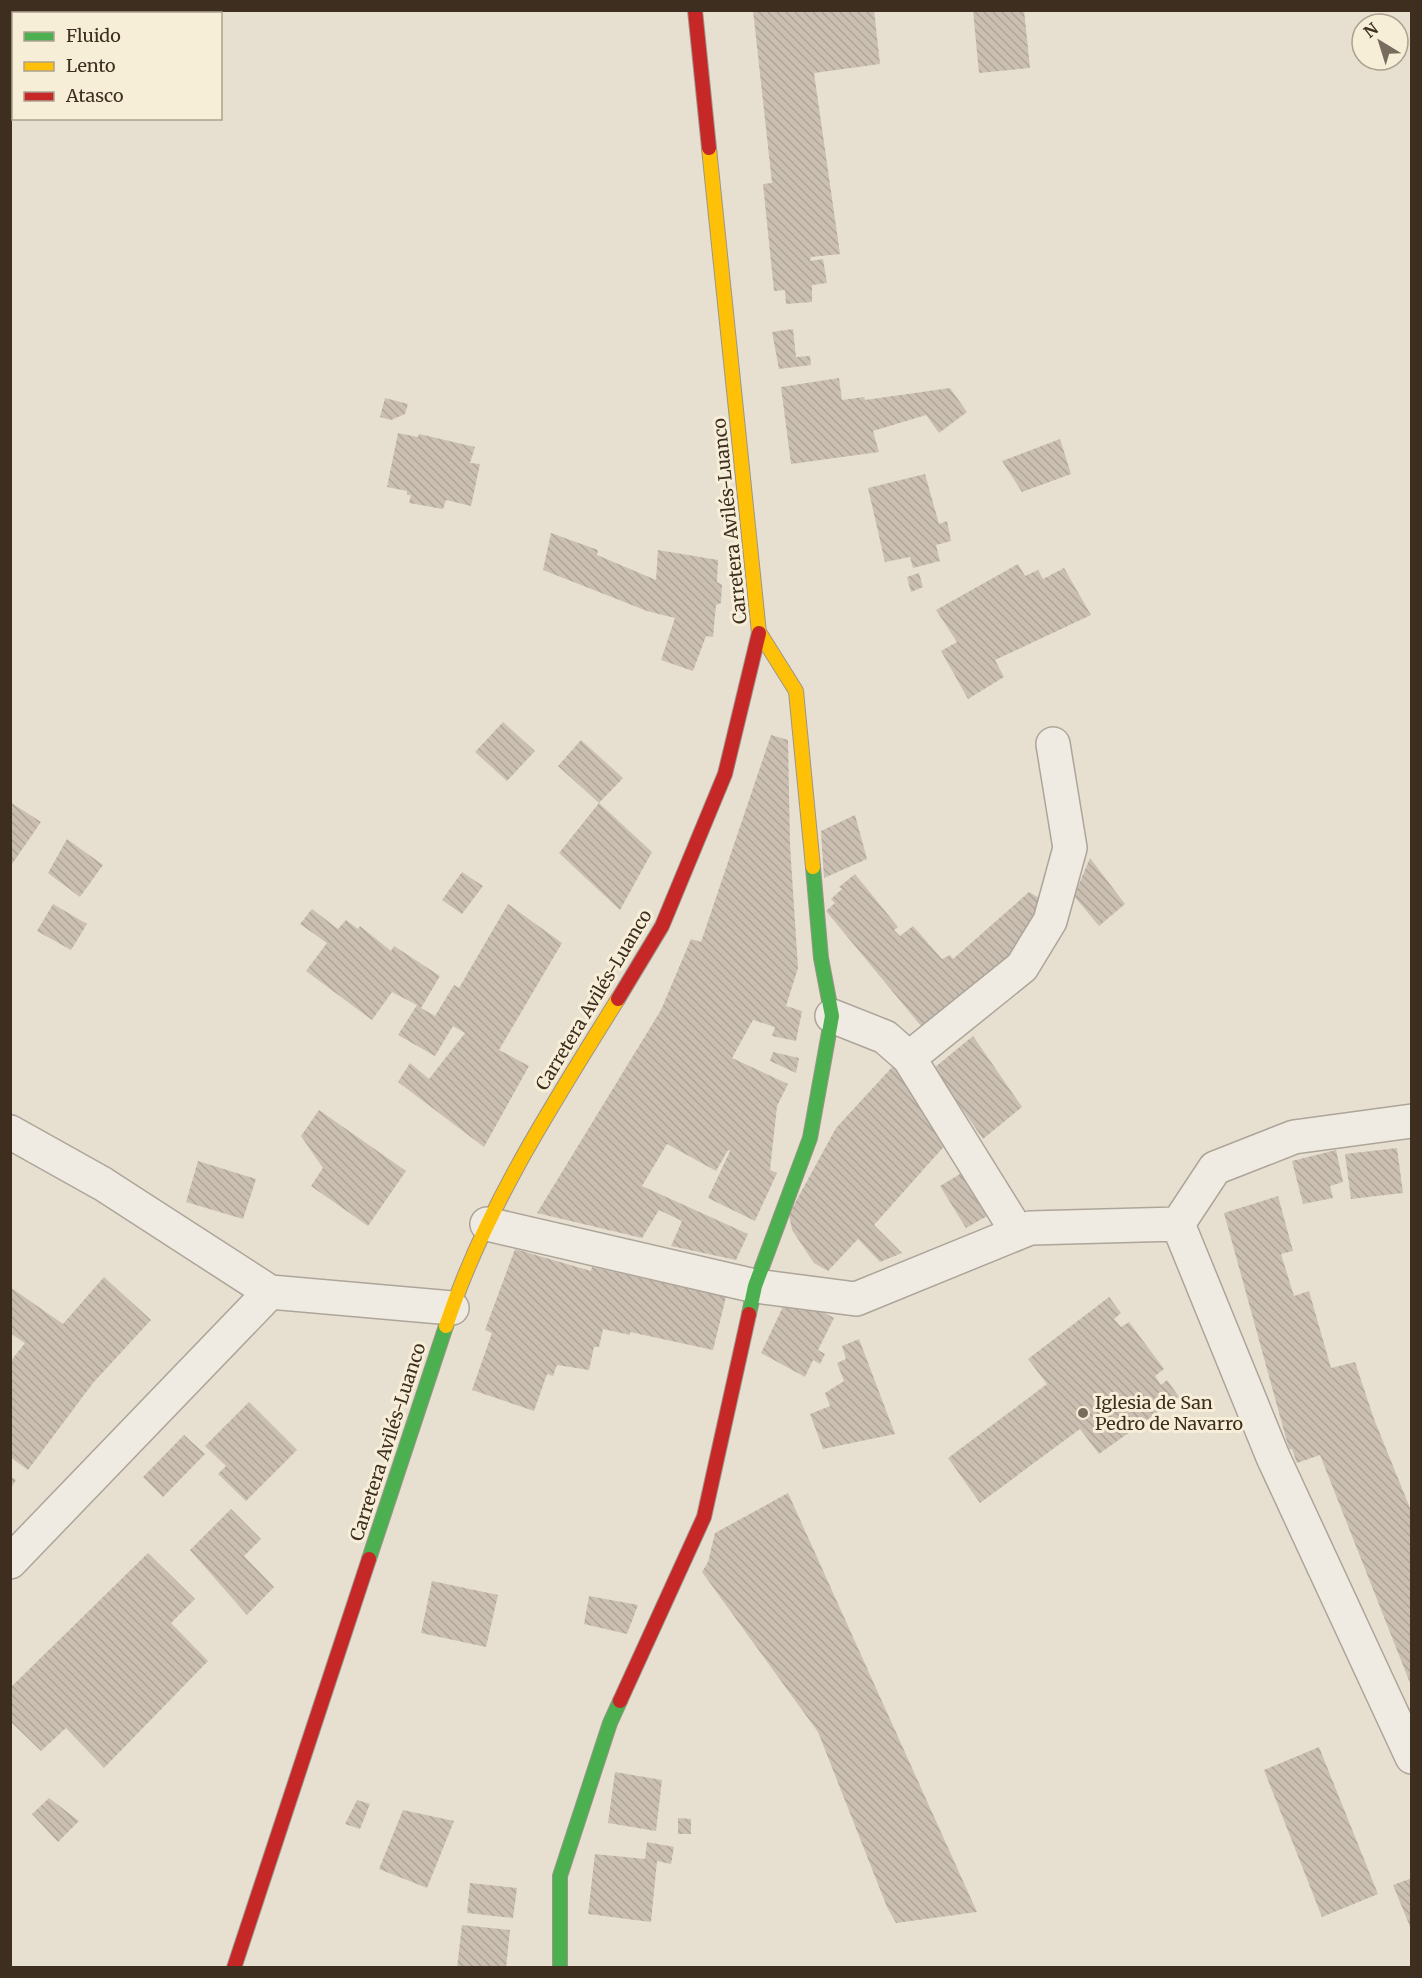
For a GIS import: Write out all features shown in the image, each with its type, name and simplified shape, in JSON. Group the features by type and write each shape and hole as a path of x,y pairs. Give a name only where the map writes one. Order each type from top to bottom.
{"main road":[{"name":"Carretera Avilés-Luanco","path":"234,1968 452,1308 487,1224 519,1161 662,926 725,774 759,632 695,10"},
{"path":"560,1968 560,1876 610,1723 704,1517 755,1286 810,1138 832,1016 821,958 804,762 795,691 759,632"}],"street":[{"path":"909,1059 1022,967 1050,921 1070,848 1053,744"},
{"path":"832,1016 885,1036 909,1059 1018,1233"},
{"path":"1178,1224 1215,1168 1294,1137 1412,1121"},
{"path":"10,1132 103,1184 270,1292 452,1308"},
{"path":"487,1224 755,1286 856,1299 1030,1228 1178,1224"},
{"path":"1178,1224 1273,1457 1412,1757"},
{"path":"10,1562 270,1292"}],"building":[{"path":"753,10 874,10 880,64 814,73 840,254 811,257 810,261 823,259 827,283 812,285 812,302 786,304 785,290 774,291 763,184 772,183"},
{"path":"973,10 1024,10 1030,68 979,73"},
{"path":"793,329 796,357 810,356 811,365 779,369 772,332"},
{"path":"839,378 842,400 864,397 865,400 950,388 967,412 939,433 926,415 873,431 879,452 791,464 781,387"},
{"path":"385,398 408,404 405,414 391,420 380,417"},
{"path":"398,433 418,437 419,434 475,447 470,463 480,464 471,506 446,500 443,509 409,503 411,495 407,495 407,491 387,487"},
{"path":"1060,439 1071,474 1022,492 1002,461"},
{"path":"925,474 939,524 947,521 951,541 936,545 940,561 913,568 910,557 885,562 868,488"},
{"path":"551,533 598,550 597,555 656,580 658,550 718,560 717,582 722,585 721,603 716,605 713,637 706,636 693,671 661,660 675,618 647,611 543,570"},
{"path":"1018,564 1025,576 1038,570 1043,579 1064,568 1091,615 995,660 1004,677 968,699 941,651 957,642 936,610"},
{"path":"919,573 923,587 911,592 907,577"},
{"path":"503,722 535,751 507,781 475,752"},
{"path":"771,735 788,740 790,845 798,968 786,1006 802,1011 796,1041 772,1036 775,1027 753,1020 732,1058 788,1084 777,1106 770,1170 777,1173 755,1221 708,1198 730,1151 728,1150 716,1171 667,1144 642,1186 748,1234 736,1260 671,1246 682,1221 659,1210 642,1238 537,1213 661,1010 691,939 701,942"},
{"path":"581,740 623,778 599,803 558,766"},
{"path":"10,802 41,822 10,867"},
{"path":"599,803 652,852 620,910 559,853"},
{"path":"855,815 867,859 824,878 821,831"},
{"path":"67,839 103,865 80,897 48,873"},
{"path":"1090,858 1125,904 1099,926 1074,896"},
{"path":"462,872 483,886 462,914 442,900"},
{"path":"855,874 898,927 894,930 900,936 913,926 942,959 950,955 953,959 1029,892 1041,899 1031,930 1018,953 926,1032 826,911 835,903 831,899 842,889 839,887"},
{"path":"53,904 87,924 71,950 37,931"},
{"path":"508,904 562,943 499,1050 529,1066 484,1147 398,1082 410,1063 429,1079 465,1033 453,1026 435,1056 398,1035 417,1005 392,992 372,1020 306,971 327,943 300,924 312,909 338,929 346,920 358,929 360,926 391,951 394,946 440,976 421,1008 435,1016 454,985 459,988"},
{"path":"973,1036 1022,1107 983,1139 934,1068"},
{"path":"773,1052 799,1058 796,1073 770,1061"},
{"path":"894,1065 948,1142 874,1225 902,1253 880,1262 858,1239 828,1271 814,1263 792,1230 789,1214 836,1128"},
{"path":"319,1110 406,1171 368,1226 311,1186 323,1168 301,1136"},
{"path":"1397,1148 1403,1193 1351,1199 1345,1154"},
{"path":"1336,1150 1343,1182 1330,1186 1333,1198 1303,1204 1292,1161"},
{"path":"198,1161 256,1179 243,1219 186,1202"},
{"path":"965,1171 989,1215 966,1228 940,1186"},
{"path":"1278,1196 1293,1251 1281,1254 1294,1296 1309,1291 1331,1368 1355,1362 1374,1419 1412,1513 1412,1688 1320,1455 1297,1463 1292,1449 1289,1449 1224,1213"},
{"path":"515,1249 591,1271 592,1267 726,1297 713,1350 630,1332 630,1335 603,1329 599,1347 594,1347 589,1370 557,1365 553,1376 547,1374 534,1411 472,1390 492,1333 485,1330"},
{"path":"104,1277 151,1320 93,1383 28,1470 10,1457 10,1362 25,1343 10,1333 10,1287 63,1324"},
{"path":"789,1294 834,1318 818,1350 825,1354 820,1364 813,1360 805,1377 761,1353"},
{"name":"Iglesia de San Pedro de Navarro","path":"1109,1297 1121,1313 1114,1319 1121,1327 1129,1322 1164,1369 1155,1376 1161,1385 1167,1380 1179,1397 1099,1454 1080,1429 980,1503 948,1458 1047,1384 1028,1359"},
{"path":"859,1339 895,1434 823,1449 810,1414 830,1406 825,1393 844,1381 837,1363 846,1359 842,1346"},
{"path":"249,1402 297,1450 246,1501 218,1474 226,1466 205,1446"},
{"path":"184,1435 205,1454 163,1497 143,1477"},
{"path":"10,1476 16,1480 10,1489"},
{"path":"788,1493 977,1912 896,1923 887,1907 818,1732 702,1572 708,1562 715,1533"},
{"path":"231,1509 261,1539 244,1556 274,1587 247,1615 190,1550"},
{"path":"148,1553 195,1599 171,1623 208,1661 104,1768 66,1728 41,1751 10,1721 10,1688"},
{"path":"432,1581 498,1595 486,1647 421,1633"},
{"path":"589,1596 638,1605 627,1634 584,1624"},
{"path":"1319,1747 1378,1894 1322,1917 1264,1770"},
{"path":"615,1772 662,1780 656,1831 608,1823"},
{"path":"49,1798 79,1821 58,1842 32,1814"},
{"path":"357,1800 370,1804 360,1829 345,1824"},
{"path":"403,1810 454,1821 427,1888 379,1869"},
{"path":"678,1818 691,1819 691,1834 678,1834"},
{"path":"647,1842 674,1847 671,1864 657,1861 651,1922 588,1914 595,1854 645,1859"},
{"path":"1412,1878 1412,1929 1411,1929 1393,1885"},
{"path":"470,1883 517,1888 513,1918 467,1913"},
{"path":"462,1925 510,1930 506,1968 457,1968"}],"traffic: fast":[{"path":"749,1314 755,1286 810,1138 832,1016 821,958 813,867"},
{"path":"369,1559 446,1326"},
{"path":"560,1968 560,1876 610,1723 620,1701"}],"traffic: slow":[{"path":"709,148 759,633"},
{"path":"759,632 796,691 813,867"},
{"path":"446,1326 462,1282 500,1198 545,1117 618,999"}],"traffic: jam":[{"path":"695,10 709,148"},
{"path":"618,999 662,926 725,774 759,633"},
{"path":"620,1701 704,1517 749,1314"},
{"path":"234,1968 369,1559"}],"place":[{"name":"Iglesia de San Pedro de Navarro","path":"1083,1413"}]}
